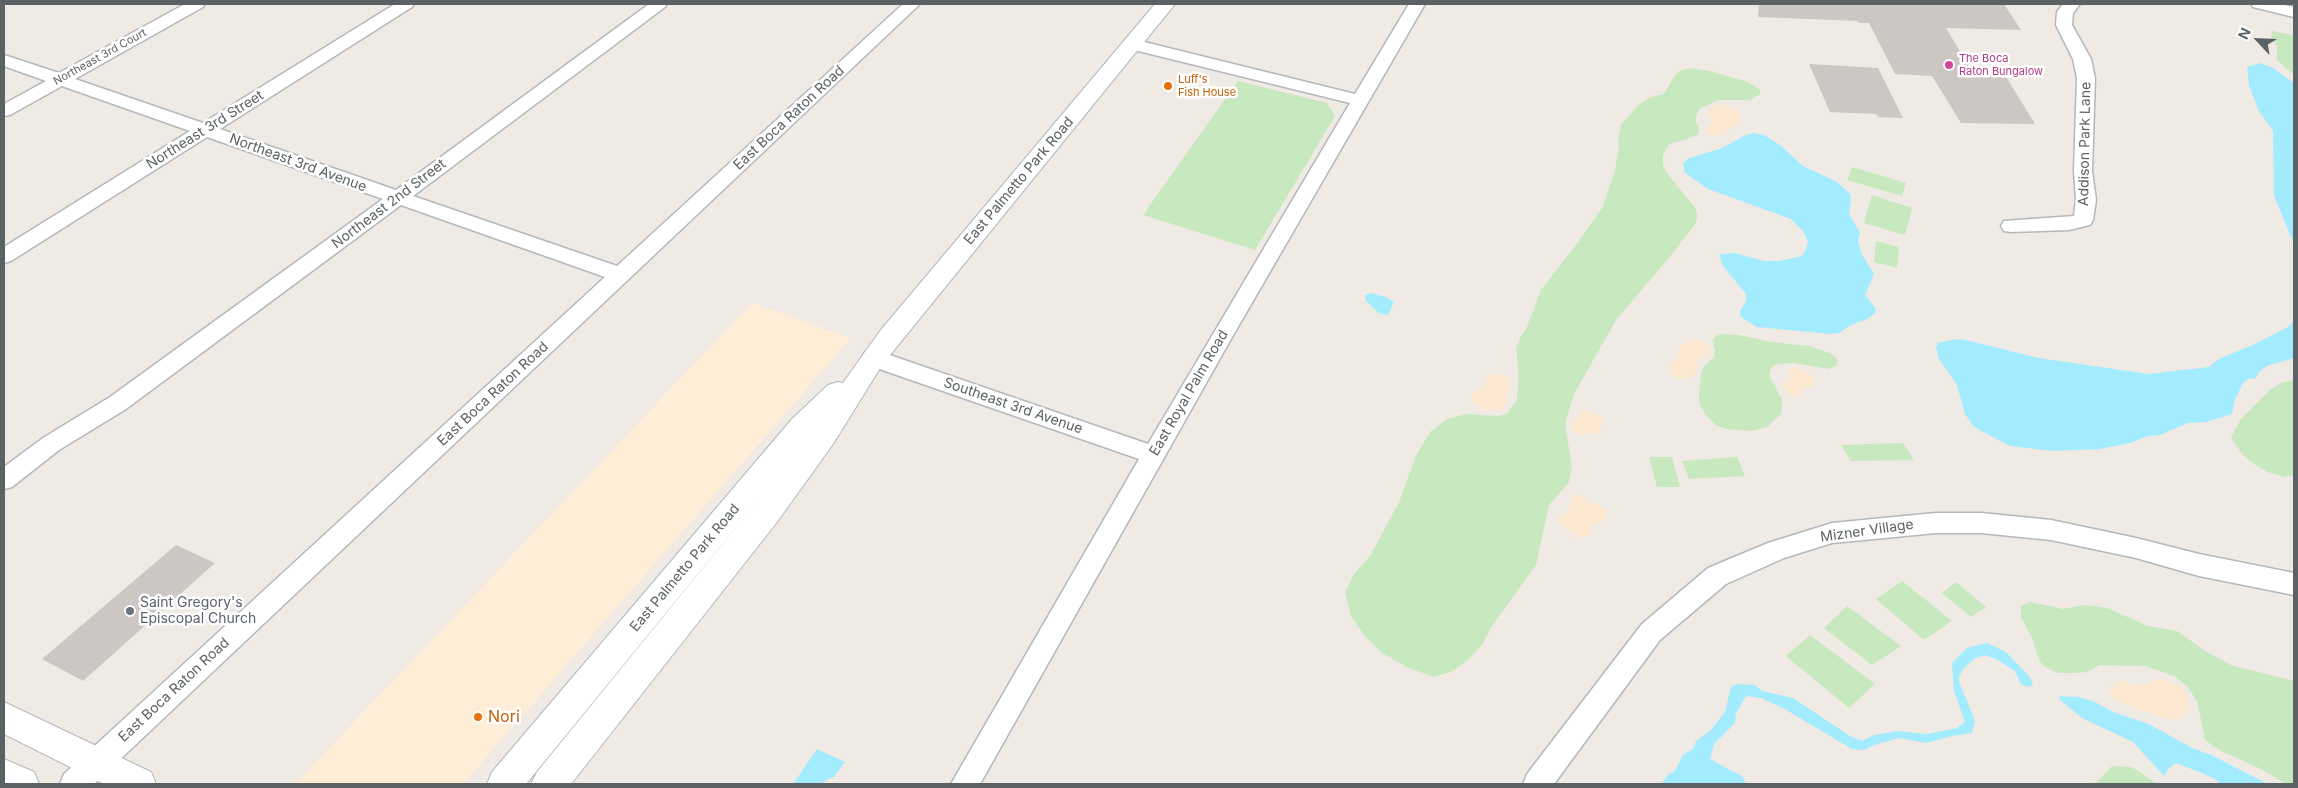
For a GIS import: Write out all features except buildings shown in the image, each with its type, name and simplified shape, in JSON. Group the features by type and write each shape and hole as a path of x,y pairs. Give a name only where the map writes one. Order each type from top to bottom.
{"main road":[{"name":"East Palmetto Park Road","path":"504,784 802,427 873,358 1166,4"},
{"name":"East Palmetto Park Road","path":"549,784 766,514 823,436 873,358"},
{"path":"4,717 85,774 139,784"},
{"path":"4,774 22,784"}],"street":[{"name":"Northeast 3rd Court","path":"4,111 197,4"},
{"name":"Northeast 3rd Street","path":"4,256 406,4"},
{"name":"Northeast 2nd Street","path":"5,490 64,451 118,403 659,4"},
{"name":"East Boca Raton Road","path":"85,774 912,4"},
{"name":"East Royal Palm Road","path":"965,784 1153,455 1417,4"},
{"name":"Addison Park Lane","path":"2011,226 2069,224 2083,220 2086,200 2083,170 2086,78 2082,59 2064,25 2065,12 2072,4"},
{"path":"2259,4 2294,12"},
{"path":"1132,44 1360,100"},
{"name":"Northeast 3rd Avenue","path":"4,60 621,275"},
{"name":"Southeast 3rd Avenue","path":"873,358 1153,455"},
{"name":"Mizner Village","path":"1538,784 1651,632 1680,607 1718,576 1777,550 1832,534 1936,523 1981,523 2051,530 2136,548 2199,565 2294,584"}],"shaded area":[{"path":"752,303 851,338 463,784 295,784"}],"green space":[{"path":"2272,31 2294,35 2294,75 2277,60 2277,46 2271,37"},
{"path":"1690,68 1746,81 1760,90 1760,94 1750,100 1718,100 1699,109 1695,120 1699,128 1698,134 1669,144 1663,155 1663,165 1666,172 1695,208 1698,216 1695,224 1668,259 1616,320 1574,394 1566,421 1572,466 1569,482 1549,505 1536,565 1492,626 1482,645 1470,658 1453,671 1434,677 1409,668 1382,653 1364,635 1351,616 1345,593 1354,574 1370,556 1399,502 1416,456 1430,432 1447,419 1467,414 1497,416 1507,414 1517,399 1519,377 1516,348 1527,327 1541,290 1602,208 1615,171 1619,145 1618,137 1622,123 1641,103 1651,97 1664,94 1675,75 1682,70"},
{"path":"1238,81 1327,103 1335,116 1255,250 1143,215"},
{"path":"1852,167 1906,183 1902,196 1847,180"},
{"path":"1872,195 1912,208 1905,235 1864,223"},
{"path":"1876,241 1899,247 1897,268 1874,262"},
{"path":"1721,334 1809,346 1830,353 1837,359 1837,365 1829,369 1793,363 1776,364 1771,368 1769,375 1782,400 1781,414 1767,427 1751,431 1726,429 1716,425 1706,415 1700,405 1699,396 1701,373 1704,366 1714,357 1715,350 1712,341"},
{"path":"2294,380 2294,475 2284,477 2268,472 2254,464 2244,456 2231,438 2240,420 2271,389 2281,383"},
{"path":"1903,443 1914,460 1851,461 1841,445"},
{"path":"1649,457 1672,457 1680,487 1657,487"},
{"path":"1737,457 1745,476 1689,479 1682,461"},
{"path":"1902,581 1952,621 1924,640 1876,599"},
{"path":"1956,582 1986,607 1971,617 1942,593"},
{"path":"2030,602 2063,609 2085,605 2107,608 2148,626 2177,631 2208,653 2233,666 2294,681 2294,784 2286,784 2261,769 2219,750 2205,740 2197,701 2187,686 2176,677 2146,666 2099,665 2087,672 2075,673 2058,673 2047,668 2040,662 2032,638 2021,617 2021,606"},
{"path":"1847,606 1901,646 1872,665 1824,628"},
{"path":"1810,635 1875,684 1849,708 1786,656"},
{"path":"2112,766 2132,767 2157,784 2087,784 2097,782"}],"sand":[{"path":"1721,104 1736,109 1740,113 1739,123 1728,129 1726,134 1718,136 1707,134 1704,129 1713,124 1708,114 1709,111 1715,105"},
{"path":"1694,339 1708,344 1711,348 1711,354 1698,360 1697,371 1691,378 1679,379 1669,372 1670,363 1677,360 1680,346"},
{"path":"1793,367 1808,371 1814,378 1814,385 1805,388 1803,394 1799,396 1787,393 1782,386 1783,383 1790,379 1788,370"},
{"path":"1497,373 1507,376 1510,381 1511,388 1507,391 1508,401 1500,410 1484,410 1474,403 1471,393 1484,387 1488,376"},
{"path":"1588,410 1602,416 1603,424 1598,433 1582,435 1572,429 1571,422 1582,412"},
{"path":"1580,494 1591,504 1598,503 1606,510 1606,517 1603,521 1593,524 1589,534 1583,538 1575,537 1558,522 1559,516 1566,514 1569,510 1572,496"},
{"path":"2156,679 2164,679 2182,687 2191,707 2181,719 2163,718 2117,701 2111,696 2110,689 2116,682 2125,681 2138,686"}],"water":[{"path":"2260,63 2273,68 2294,83 2294,244 2274,196 2273,131 2259,111 2249,86 2247,67"},
{"path":"1753,133 1764,135 1780,145 1803,166 1837,182 1850,194 1849,214 1860,233 1858,240 1861,253 1874,274 1865,295 1876,309 1875,313 1867,319 1851,325 1839,333 1831,334 1757,327 1741,317 1740,311 1746,301 1746,294 1723,266 1719,254 1734,253 1764,261 1779,261 1802,256 1808,241 1803,231 1791,219 1708,189 1685,173 1683,164 1689,158 1720,149"},
{"path":"1371,293 1386,297 1394,302 1388,315 1379,313 1366,301 1365,295"},
{"path":"2294,321 2294,358 2267,366 2259,372 2256,378 2248,379 2243,383 2235,399 2232,414 2206,422 2188,423 2160,435 2148,436 2130,443 2100,449 2053,451 2010,446 1974,427 1965,414 1957,385 1939,359 1936,348 1938,343 1957,339 1966,340 2039,358 2148,374 2209,367 2219,359 2255,344 2288,327"},
{"path":"1987,643 2006,652 2030,677 2033,685 2028,687 2021,684 2015,671 1996,659 1984,655 1974,659 1963,669 1958,679 1975,721 1972,733 1926,743 1899,738 1864,750 1852,749 1783,708 1761,698 1746,696 1736,714 1735,723 1714,744 1710,759 1743,777 1746,784 1662,783 1668,775 1675,771 1683,755 1693,749 1696,741 1710,731 1725,712 1731,687 1737,684 1755,685 1762,691 1793,698 1850,736 1862,741 1874,735 1897,731 1927,734 1957,728 1965,722 1954,691 1952,663 1967,648"},
{"path":"2059,696 2079,697 2095,702 2113,712 2149,724 2192,748 2211,755 2268,784 2220,784 2217,780 2176,763 2169,768 2164,776 2133,742 2082,718 2060,700"},
{"path":"817,749 845,762 834,777 822,784 793,784"}],"place":[{"name":"The Boca Raton Bungalow","path":"1949,65"},
{"name":"Luff's Fish House","path":"1168,86"},
{"name":"Saint Gregory's Episcopal Church","path":"130,611"},
{"name":"Nori","path":"478,717"}]}
